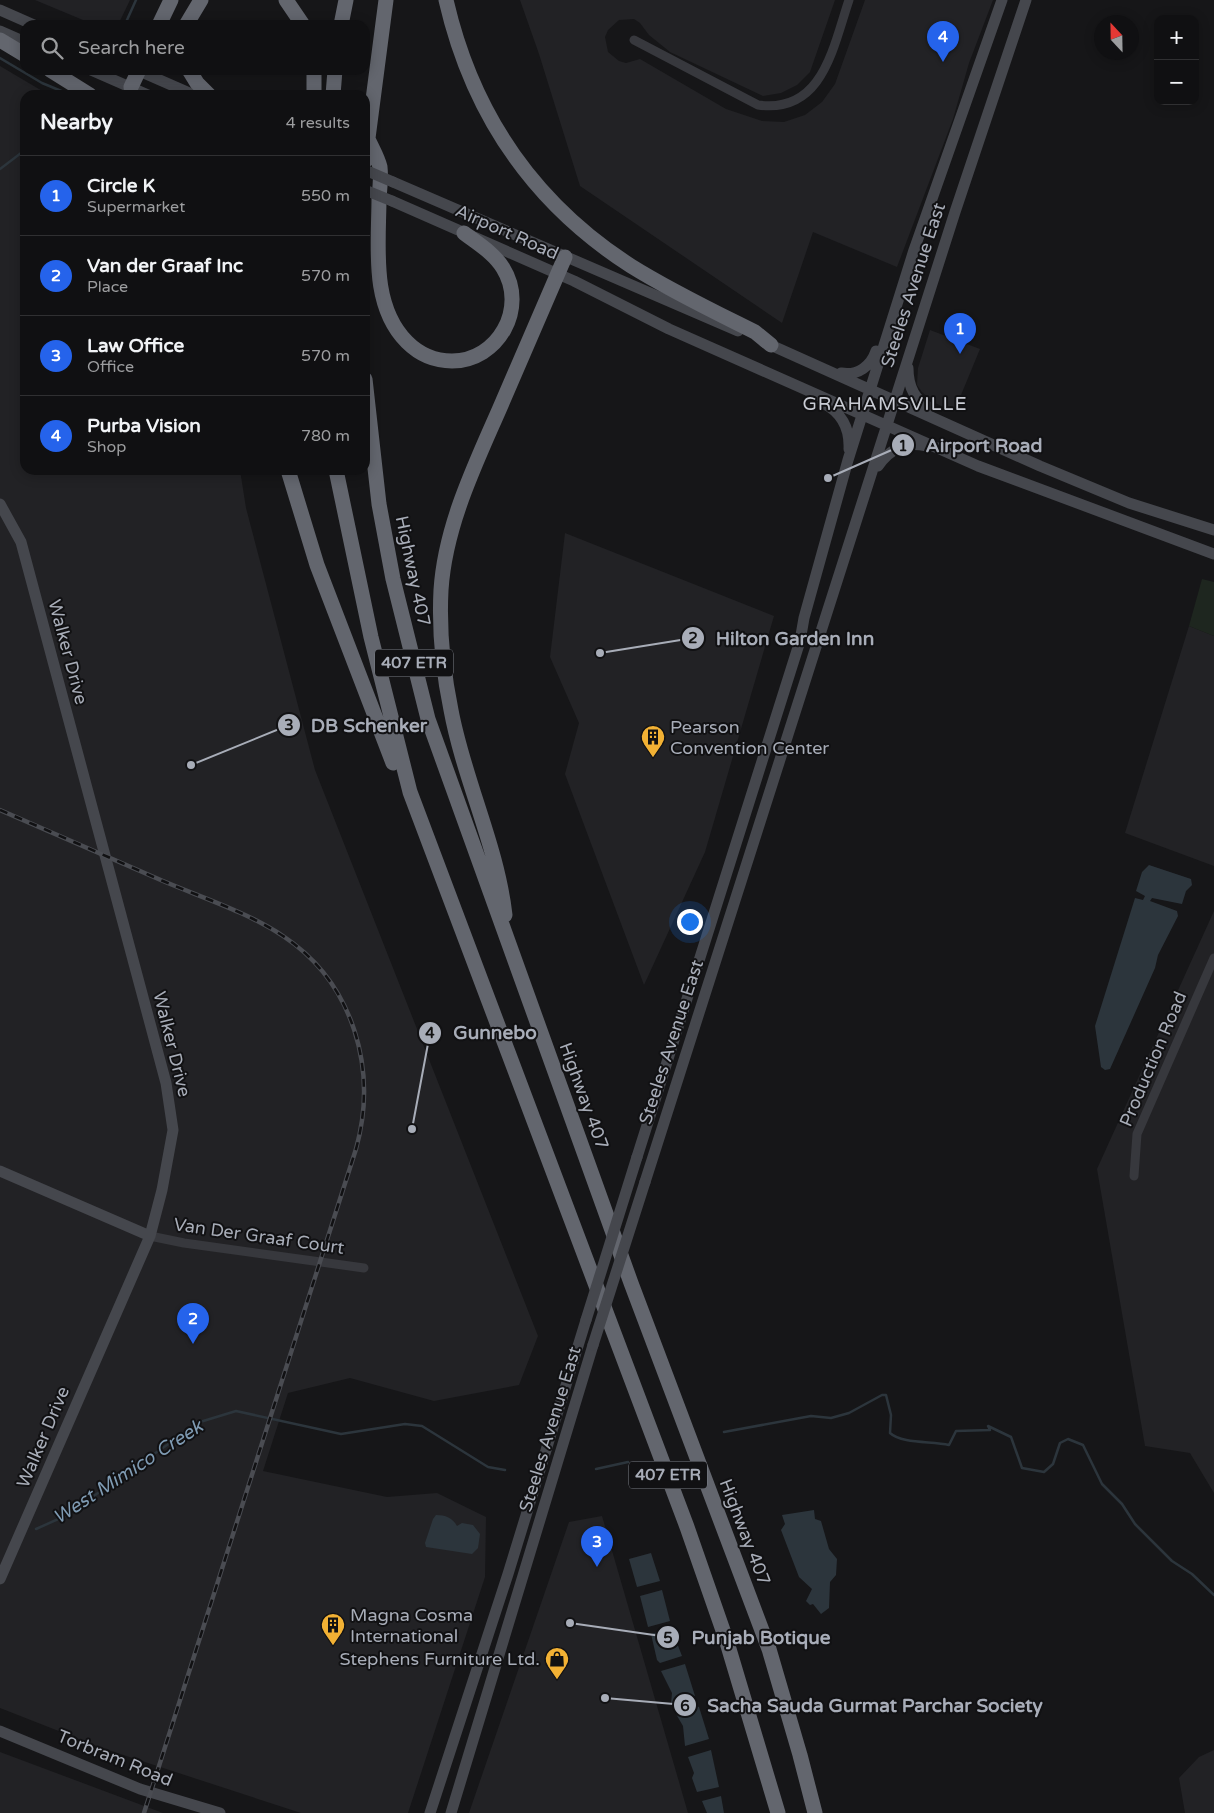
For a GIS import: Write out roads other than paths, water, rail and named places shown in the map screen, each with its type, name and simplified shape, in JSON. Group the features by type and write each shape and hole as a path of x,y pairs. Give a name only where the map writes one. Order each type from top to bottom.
{"highway":[{"path":"161,20 171,0"},
{"path":"189,20 201,0"},
{"path":"286,0 300,20"},
{"path":"342,20 346,0"},
{"path":"370,124 386,0"},
{"path":"446,0 457,45 482,103 511,152 549,199 592,238 632,266 755,332 771,345"},
{"path":"0,40 20,52"},
{"path":"58,75 82,90"},
{"path":"131,88 136,75"},
{"path":"192,75 204,90"},
{"path":"314,75 314,90"},
{"path":"333,90 335,75"},
{"path":"370,144 380,166 379,265 384,302 393,323 407,343 416,350 440,360 458,361 484,352 501,336 511,313 511,291 503,267 492,254 464,233"},
{"path":"507,936 502,888 463,762 450,710 442,639 441,589 450,539 467,483 565,257"},
{"name":"Highway 407","path":"370,424 379,504 391,569 428,719 632,1283 769,1649 815,1813"},
{"path":"290,475 317,565 366,695 395,766 410,792"},
{"name":"407 ETR","path":"337,475 373,646 410,792 690,1537 726,1639 778,1813"}],"main road":[{"name":"Steeles Avenue East","path":"430,1813 508,1574 689,988 800,641 804,618 848,460 914,250 1002,0"},
{"name":"Steeles Avenue East","path":"452,1813 593,1345 968,171 1026,0"},
{"path":"0,10 23,20"},
{"path":"0,31 20,40"},
{"path":"102,75 136,90"},
{"path":"149,75 183,90"},
{"name":"Airport Road","path":"370,172 871,388 1040,466 1129,503 1214,530"},
{"name":"Airport Road","path":"370,192 558,274 669,329 1005,477 1214,554"},
{"path":"825,368 849,374 864,368 874,358 880,338 889,330"},
{"path":"908,358 909,381 919,401 946,415 955,426"},
{"path":"784,380 792,390 828,406 841,417 849,439 848,460"},
{"path":"871,476 885,456 905,445 916,444 941,449"},
{"name":"Walker Drive","path":"0,504 21,542 166,1083 173,1130 162,1190 150,1236 0,1579"},
{"path":"0,1171 150,1236"},
{"name":"Torbram Road","path":"0,1731 140,1789 220,1813"}],"street":[{"path":"634,40 758,105 775,107 790,103 806,94 818,81 825,68 849,0"},
{"name":"Production Road","path":"1134,1176 1137,1134 1214,958"},
{"name":"Van Der Graaf Court","path":"150,1236 184,1243 364,1268"}],"waterway":[{"path":"127,20 136,0"},
{"path":"0,58 20,70"},
{"path":"29,75 59,90"},
{"path":"0,169 20,154"},
{"name":"West Mimico Creek","path":"724,1432 811,1416 831,1418 849,1413 882,1395 886,1395 891,1415 890,1433 902,1439 949,1445 956,1431 990,1430 988,1426 1011,1437 1022,1468 1044,1472 1053,1464 1060,1443 1068,1439 1083,1445 1102,1484 1122,1504 1135,1524 1172,1561 1192,1574 1214,1595"},
{"name":"West Mimico Creek","path":"36,1529 65,1516 200,1422 236,1411 341,1434 405,1424 422,1426 488,1467 505,1470"},
{"name":"West Mimico Creek","path":"596,1469 628,1462"}],"railway":[{"path":"0,810 240,913 283,936 307,955 327,978 343,1003 354,1030 361,1059 364,1089 362,1119 356,1149 144,1813"}],"place":[{"name":"Purba Vision","path":"943,62"},
{"name":"Circle K","path":"960,354"},
{"name":"Airport Road","path":"828,478"},
{"name":"Hilton Garden Inn","path":"600,653"},
{"name":"Pearson Convention Center","path":"653,758"},
{"name":"DB Schenker","path":"191,765"},
{"name":"Gunnebo","path":"412,1129"},
{"name":"Van der Graaf Inc","path":"193,1344"},
{"name":"Law Office","path":"597,1567"},
{"name":"Punjab Botique","path":"570,1623"},
{"name":"Magna Cosma International","path":"333,1646"},
{"name":"Stephens Furniture Ltd.","path":"557,1680"},
{"name":"Sacha Sauda Gurmat Parchar Society","path":"605,1698"}],"district":[{"name":"GRAHAMSVILLE","path":"885,404"}]}
